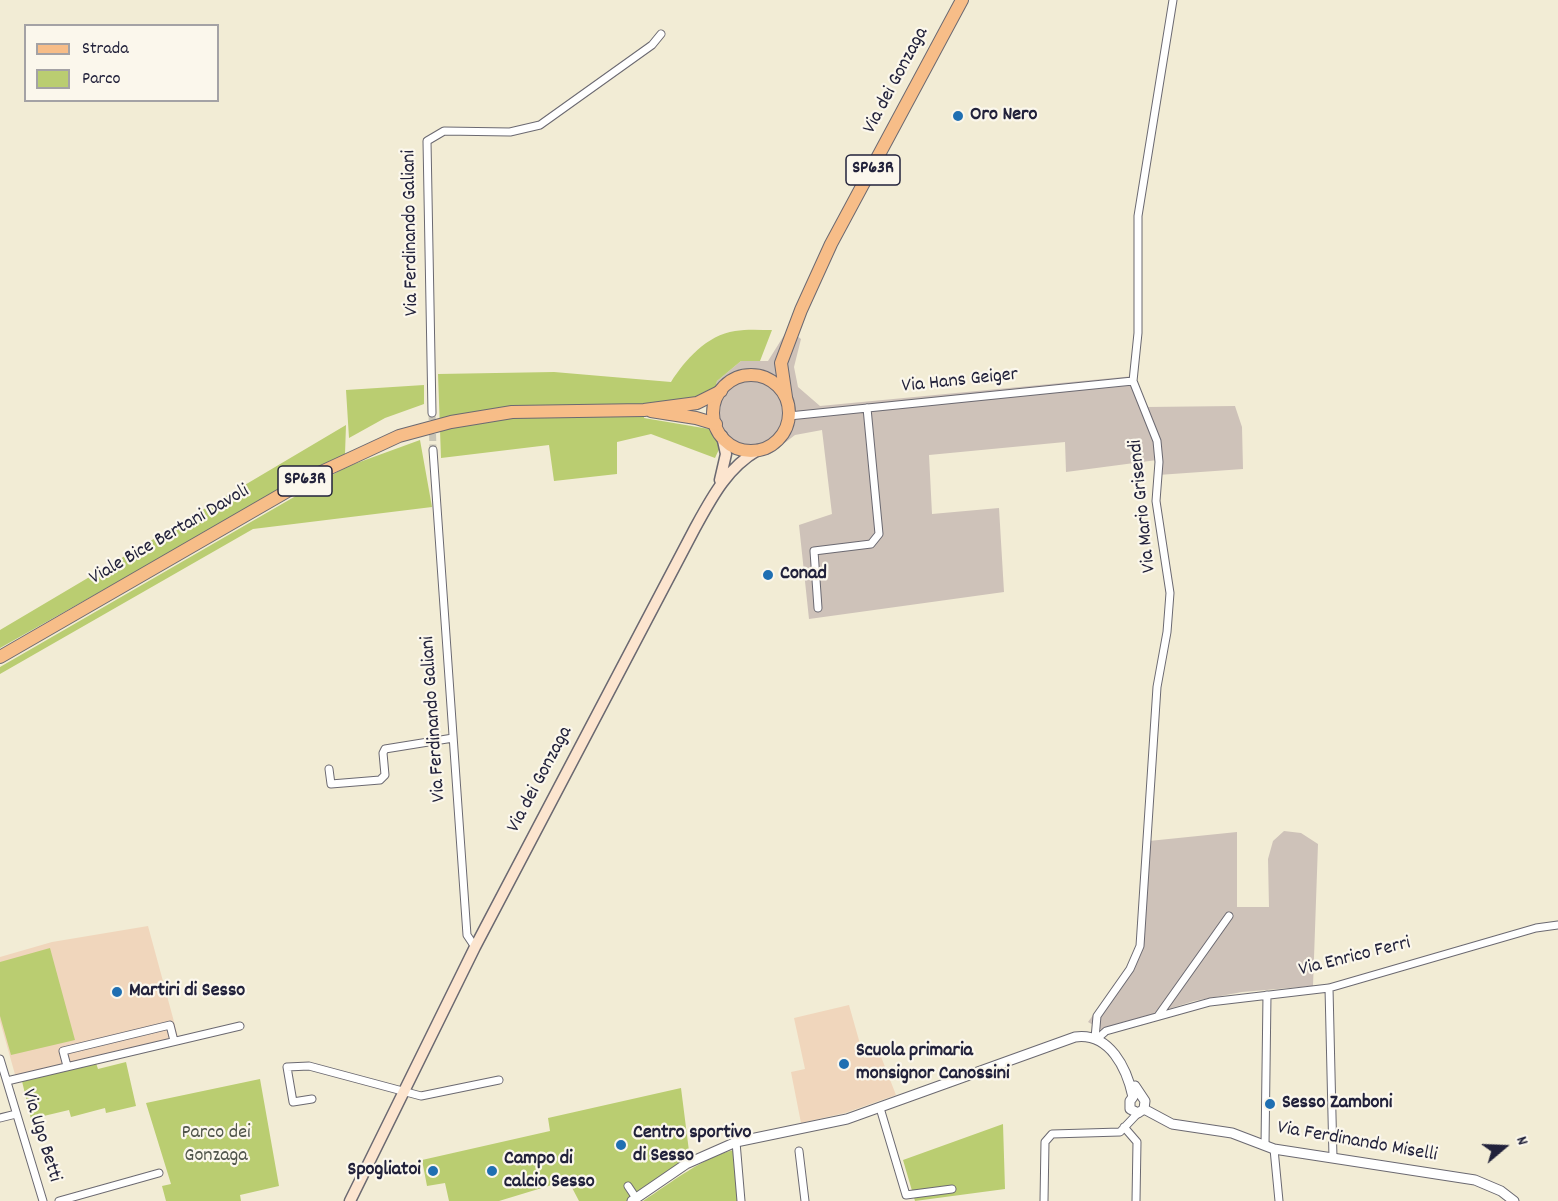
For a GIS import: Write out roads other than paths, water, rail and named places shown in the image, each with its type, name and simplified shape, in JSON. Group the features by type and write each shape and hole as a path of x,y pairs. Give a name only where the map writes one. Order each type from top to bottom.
{"main road":[{"name":"Via dei Gonzaga","path":"788,341 831,244 962,0"},
{"name":"SP63R","path":"644,410 697,404 721,391 735,378 754,375 771,366 788,341"},
{"name":"SP63R","path":"788,341 781,363 789,416"},
{"path":"754,375 773,381 786,397"},
{"path":"721,391 714,406 716,424 722,436 738,448 758,450 770,446 780,438 789,416"},
{"name":"SP63R","path":"644,410 716,424"},
{"name":"Viale Bice Bertani Davoli","path":"0,657 317,474 386,441 451,422 512,412 644,410"},
{"name":"Via dei Gonzaga","path":"350,1201 475,947 716,491 726,454 722,436"},
{"name":"Via dei Gonzaga","path":"716,491 741,459 758,450"}],"street":[{"name":"Via Mario Grisendi","path":"1096,1039 1097,1016 1130,969 1140,946 1157,687 1167,632 1170,592 1156,501 1159,462 1157,441 1133,381 1138,333 1138,216 1173,0"},
{"name":"Via Ferdinando Galiani","path":"432,413 427,141 444,131 510,132 540,125 652,45 661,34"},
{"name":"Via Hans Geiger","path":"789,416 1133,381"},
{"path":"818,608 814,551 871,544 879,534 867,408"},
{"name":"Via Ferdinando Galiani","path":"433,450 467,935 475,947"},
{"path":"329,769 331,784 380,780 385,775 383,753 386,749 453,738"},
{"path":"1158,1016 1229,916"},
{"name":"Via Enrico Ferri","path":"628,1186 634,1200 686,1164 736,1142 828,1123 880,1108 1069,1038 1096,1039 1106,1031 1210,1002 1329,988 1536,928 1558,925"},
{"path":"1329,988 1333,1158"},
{"path":"1267,995 1269,1147 1279,1201"},
{"path":"67,1066 63,1051 170,1024 174,1041"},
{"name":"Via Ugo Betti","path":"7,1081 240,1026"},
{"path":"1044,1201 1045,1142 1052,1134 1120,1132 1139,1105 1130,1079 1113,1052 1096,1039"},
{"name":"Via Ugo Betti","path":"0,1059 42,1201"},
{"path":"312,1099 293,1102 287,1067 309,1066 421,1095 499,1080"},
{"name":"Via Ferdinando Miselli","path":"1139,1105 1172,1124 1232,1133 1269,1147 1475,1180 1502,1191 1514,1201"},
{"path":"880,1108 906,1195 952,1189"},
{"path":"0,1118 16,1114"},
{"path":"1125,1126 1137,1142 1136,1201"},
{"path":"736,1142 741,1201"},
{"path":"799,1151 805,1201"},
{"name":"Via Ugo Betti","path":"58,1201 159,1173"}],"tunnel":[{"path":"432,413 433,450"}],"place":[{"name":"Oro Nero","path":"958,116"},
{"name":"Conad","path":"768,575"},
{"name":"Martiri di Sesso","path":"117,992"},
{"name":"Scuola primaria monsignor Canossini","path":"844,1064"},
{"name":"Sesso Zamboni","path":"1270,1104"},
{"name":"Centro sportivo di Sesso","path":"621,1145"},
{"name":"Spogliatoi","path":"433,1171"},
{"name":"Campo di calcio Sesso","path":"492,1171"}],"park label":[{"name":"Parco dei Gonzaga","path":"216,1146"}]}
